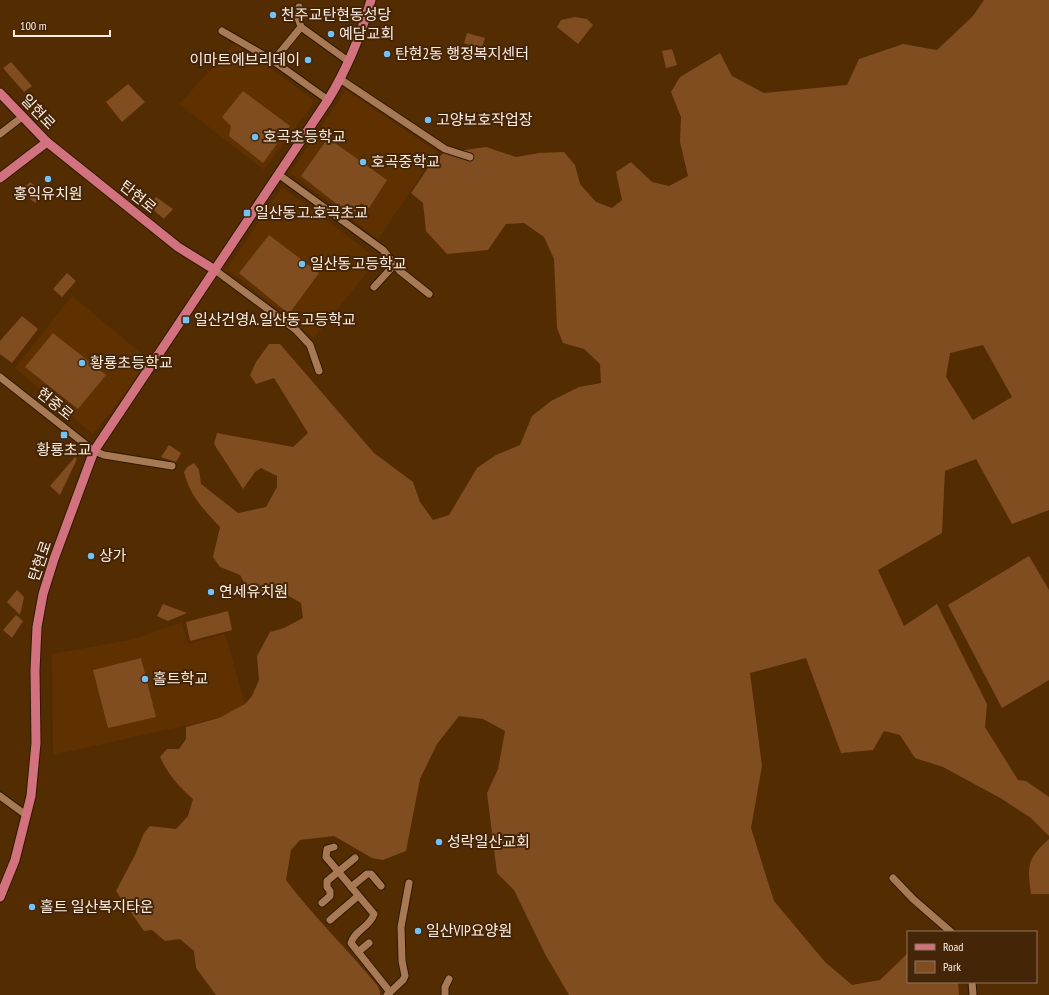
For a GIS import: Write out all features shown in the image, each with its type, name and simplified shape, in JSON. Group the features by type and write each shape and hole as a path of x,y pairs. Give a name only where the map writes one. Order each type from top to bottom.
{"main road":[{"name":"탄현로","path":"0,897 3,883 15,860 32,796 35,773 36,743 35,670 38,620 43,594 54,559 94,451 328,100 340,80 363,29 371,0"},
{"name":"일현로","path":"0,93 47,142 0,178"},
{"name":"탄현로","path":"47,142 178,247 215,270"}],"street":[{"path":"299,7 298,18 301,27 348,61"},
{"path":"278,55 301,27"},
{"path":"222,31 272,60 328,100"},
{"path":"340,80 445,149 470,157"},
{"path":"0,134 22,117"},
{"path":"278,174 383,250 400,271 429,294"},
{"path":"374,287 394,264"},
{"name":"탄현로","path":"215,270 296,330 310,346 319,371"},
{"name":"현중로","path":"0,377 94,451"},
{"path":"94,451 104,455 172,466"},
{"path":"0,796 26,816"},
{"path":"334,847 328,849 326,857 374,914 372,920 352,938 351,944 389,993 403,980 405,976 402,961 401,927 409,883"},
{"path":"322,903 330,896 327,881 355,858"},
{"path":"351,887 367,874 371,874 380,886"},
{"path":"893,878 913,899 950,931"},
{"path":"330,920 358,896"},
{"path":"358,952 369,943"},
{"path":"445,995 445,987 450,979"},
{"path":"972,983 973,995"}],"shaded area":[{"name":"호곡초등학교","path":"235,43 315,101 264,170 179,104"},
{"name":"호곡중학교","path":"346,90 437,152 378,239 290,173"},
{"name":"일산동고등학교","path":"282,187 378,259 314,338 227,269"},
{"name":"황룡초등학교","path":"72,296 148,359 132,384 93,434 15,368"},
{"name":"홀트학교","path":"182,622 188,644 225,634 245,704 219,718 53,755 52,654 134,639"}],"green space":[{"path":"984,0 1049,0 1049,510 1012,524 976,459 945,471 942,533 878,570 904,626 937,604 987,704 985,727 1018,780 1026,781 1049,797 1049,836 1031,818 1002,799 943,767 915,758 900,735 884,731 873,750 841,753 806,658 750,673 762,766 751,828 774,901 825,962 852,985 880,980 907,954 907,983 958,983 959,995 569,995 545,954 514,890 497,873 487,793 498,769 505,731 483,719 459,716 437,744 420,779 406,851 383,860 372,858 334,836 300,840 291,850 286,880 377,985 380,995 216,995 196,968 194,951 180,939 165,941 152,930 144,931 116,891 135,855 144,833 150,826 176,829 188,816 193,799 174,780 160,757 167,749 179,749 186,739 186,727 219,718 245,704 252,696 259,680 257,656 270,632 284,628 303,618 301,603 287,595 260,593 248,589 240,575 220,567 213,557 220,527 203,508 194,495 184,472 187,467 194,463 199,470 201,484 238,513 266,507 277,487 277,476 261,468 255,472 243,489 214,444 217,433 293,447 308,433 274,378 256,384 250,375 256,362 269,344 280,344 374,453 413,482 420,502 433,520 449,515 477,468 496,455 520,445 532,416 551,401 579,387 601,383 600,364 584,349 563,343 557,328 554,259 544,237 524,223 506,224 488,250 447,254 426,231 423,203 411,193 432,162 444,153 486,147 516,157 539,153 564,152 575,165 580,184 596,202 612,208 622,200 616,172 631,162 652,182 669,186 688,176 680,142 681,117 671,92 680,77 720,53 732,76 764,93 847,85 859,59 903,44 937,50 973,16","holes":["983,345 1012,397 973,420 946,377 950,353"]},
{"path":"575,17 587,19 593,25 578,44 557,27 561,20"},
{"path":"467,33 485,38 481,50 464,43"},
{"path":"672,49 677,65 666,68 662,51"},
{"path":"11,62 32,86 24,92 3,68"},
{"path":"128,84 145,102 122,122 106,102"},
{"path":"243,91 290,126 263,163 229,136 231,126 222,117"},
{"path":"328,138 387,180 369,208 361,203 352,216 301,176"},
{"path":"30,182 44,193 35,203 21,191"},
{"path":"156,197 173,209 164,219 149,206"},
{"path":"269,235 319,273 289,314 239,273"},
{"path":"67,273 76,281 62,297 53,289"},
{"path":"22,316 38,329 12,363 0,354 0,341"},
{"path":"53,333 106,375 78,409 25,367"},
{"path":"169,445 181,453 176,462 161,457"},
{"path":"75,457 77,459 60,495 50,486"},
{"path":"1029,556 1049,590 1049,680 1002,708 948,605"},
{"path":"17,590 24,597 20,615 7,602"},
{"path":"163,604 187,613 168,621 157,616"},
{"path":"228,611 232,630 190,641 186,622"},
{"path":"16,615 23,621 12,638 3,630"},
{"path":"141,658 156,717 108,728 93,670"},
{"path":"1049,839 1049,894 1031,894 1029,876 1030,863 1036,852"}],"place":[{"name":"천주교탄현동성당","path":"273,15"},
{"name":"예담교회","path":"331,34"},
{"name":"탄현2동 행정복지센터","path":"387,54"},
{"name":"이마트에브리데이","path":"308,60"},
{"name":"고양보호작업장","path":"428,120"},
{"name":"호곡초등학교","path":"255,137"},
{"name":"호곡중학교","path":"363,162"},
{"name":"홍익유치원","path":"48,179"},
{"name":"일산동고.호곡초교","path":"247,213"},
{"name":"일산동고등학교","path":"302,264"},
{"name":"일산건영A.일산동고등학교","path":"186,320"},
{"name":"황룡초등학교","path":"82,363"},
{"name":"황룡초교","path":"64,435"},
{"name":"상가","path":"91,556"},
{"name":"연세유치원","path":"211,592"},
{"name":"홀트학교","path":"145,679"},
{"name":"성락일산교회","path":"439,842"},
{"name":"홀트 일산복지타운","path":"32,907"},
{"name":"일산VIP요양원","path":"418,931"}]}
